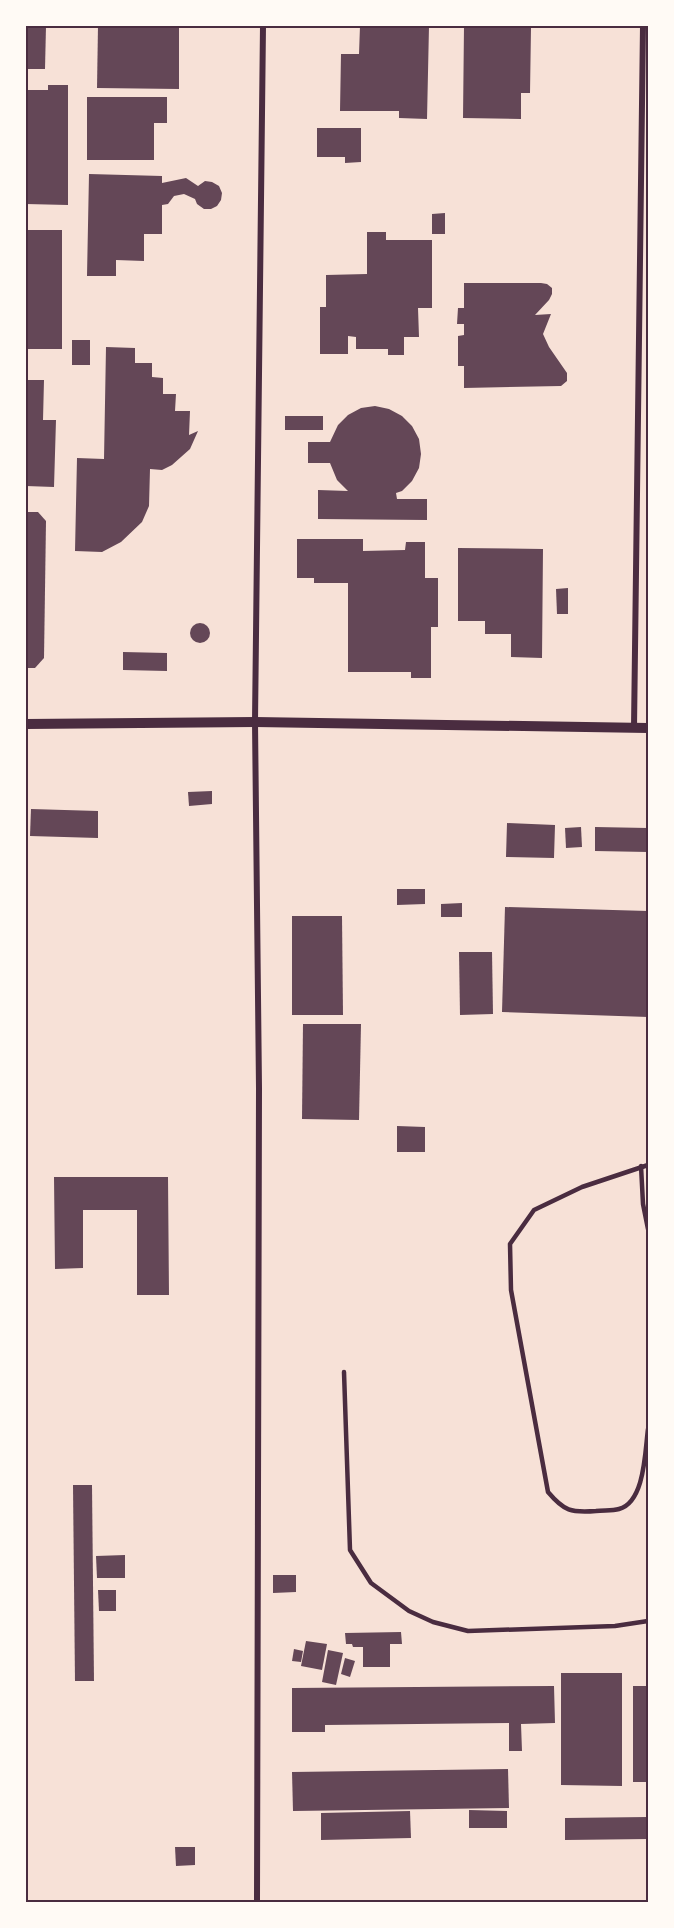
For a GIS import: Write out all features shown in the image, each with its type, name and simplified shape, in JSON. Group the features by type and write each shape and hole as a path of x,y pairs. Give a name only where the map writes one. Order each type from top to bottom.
{"street":[{"path":"257,1902 260,1088 255,722 263,26"},
{"path":"634,728 643,26"},
{"path":"26,724 255,722 648,728"}],"lane":[{"path":"648,1165 582,1187 534,1210 510,1244 511,1290 548,1492 559,1504 576,1513 621,1509 632,1501 644,1471 648,1429"},
{"path":"641,1166 648,1229"},
{"path":"344,1372 350,1550 370,1583 409,1611 433,1622 468,1630 615,1626 648,1621"}],"building":[{"path":"26,26 46,26 45,69 26,69"},
{"path":"98,26 179,26 179,89 97,88"},
{"path":"360,26 429,26 427,119 399,118 399,111 340,111 341,54 359,54"},
{"path":"464,26 531,28 530,93 521,93 521,119 463,118"},
{"path":"48,85 68,85 68,205 26,204 26,90 48,90"},
{"path":"87,97 167,97 167,123 154,123 154,160 87,160"},
{"path":"317,128 361,128 361,162 345,163 345,157 317,157"},
{"path":"89,174 162,176 162,183 186,178 198,186 205,181 212,182 219,186 222,193 221,200 217,206 204,209 197,204 195,199 184,194 174,196 168,204 162,205 162,234 144,234 144,261 116,260 116,276 87,276"},
{"path":"445,213 445,234 432,234 432,214"},
{"path":"26,230 62,230 62,349 26,349"},
{"path":"367,232 386,232 386,240 432,240 432,308 418,308 419,337 404,337 404,355 388,355 388,349 356,349 356,337 348,336 348,354 320,354 320,307 326,307 326,275 367,274"},
{"path":"464,283 541,283 552,288 549,300 535,315 551,314 543,334 567,373 567,381 561,386 464,388 464,366 458,366 458,336 464,335 464,324 457,324 458,308 464,308"},
{"path":"72,340 90,340 90,365 72,365"},
{"path":"106,347 135,348 135,363 152,363 152,377 163,378 163,394 176,394 175,411 190,411 189,435 198,431 190,449 172,465 162,470 150,469 149,506 142,522 121,542 102,552 75,551 77,458 104,459"},
{"path":"26,380 44,380 43,420 56,420 54,487 26,486"},
{"path":"375,406 389,409 402,416 412,426 419,439 421,454 419,468 412,481 402,491 396,493 397,499 427,499 427,520 318,519 318,490 348,491 337,480 330,463 308,463 308,442 330,442 338,425 348,415 361,408"},
{"path":"285,416 323,416 323,430 285,430"},
{"path":"26,512 38,512 46,521 44,658 35,668 26,668"},
{"path":"297,539 363,539 363,551 405,550 406,542 425,542 425,578 438,578 438,627 431,627 431,678 411,678 411,672 348,672 348,583 314,583 314,578 297,578"},
{"path":"458,548 543,549 542,658 511,657 511,634 485,634 485,621 458,621"},
{"path":"568,588 568,614 557,614 556,589"},
{"path":"200,623 207,626 210,633 207,640 200,643 193,640 190,633 193,626"},
{"path":"123,652 167,653 167,671 123,670"},
{"path":"212,791 212,804 189,806 188,792"},
{"path":"31,809 98,811 98,838 30,836"},
{"path":"507,823 555,825 554,858 506,857"},
{"path":"581,827 582,847 566,848 565,828"},
{"path":"595,827 648,828 648,852 595,851"},
{"path":"397,889 425,889 425,904 397,905"},
{"path":"462,903 462,917 441,917 441,904"},
{"path":"505,907 648,911 648,1017 502,1012"},
{"path":"292,916 342,916 343,1015 292,1015"},
{"path":"459,952 492,952 493,1014 460,1015"},
{"path":"303,1024 361,1024 359,1120 302,1119"},
{"path":"397,1126 425,1127 425,1152 397,1152"},
{"path":"54,1177 168,1177 169,1295 137,1295 137,1210 83,1210 83,1268 55,1269"},
{"path":"73,1485 92,1485 94,1681 75,1681"},
{"path":"125,1555 125,1578 97,1578 96,1556"},
{"path":"273,1575 296,1575 296,1592 273,1593"},
{"path":"98,1590 116,1590 116,1611 99,1611"},
{"path":"401,1632 402,1644 390,1644 390,1667 363,1667 363,1647 346,1644 345,1633"},
{"path":"306,1641 327,1644 322,1670 301,1666"},
{"path":"294,1649 303,1651 301,1662 292,1661"},
{"path":"328,1650 343,1653 336,1685 322,1682"},
{"path":"345,1658 355,1661 350,1677 341,1674"},
{"path":"561,1673 622,1673 622,1786 561,1785"},
{"path":"554,1686 555,1723 521,1724 522,1751 509,1751 509,1723 325,1725 325,1732 292,1732 292,1688"},
{"path":"633,1686 648,1686 648,1782 633,1782"},
{"path":"508,1769 509,1808 293,1811 292,1772"},
{"path":"469,1810 507,1811 507,1828 469,1828"},
{"path":"410,1811 411,1838 321,1840 321,1813"},
{"path":"648,1817 648,1839 565,1840 565,1818"},
{"path":"175,1847 195,1847 195,1865 176,1866"}]}
